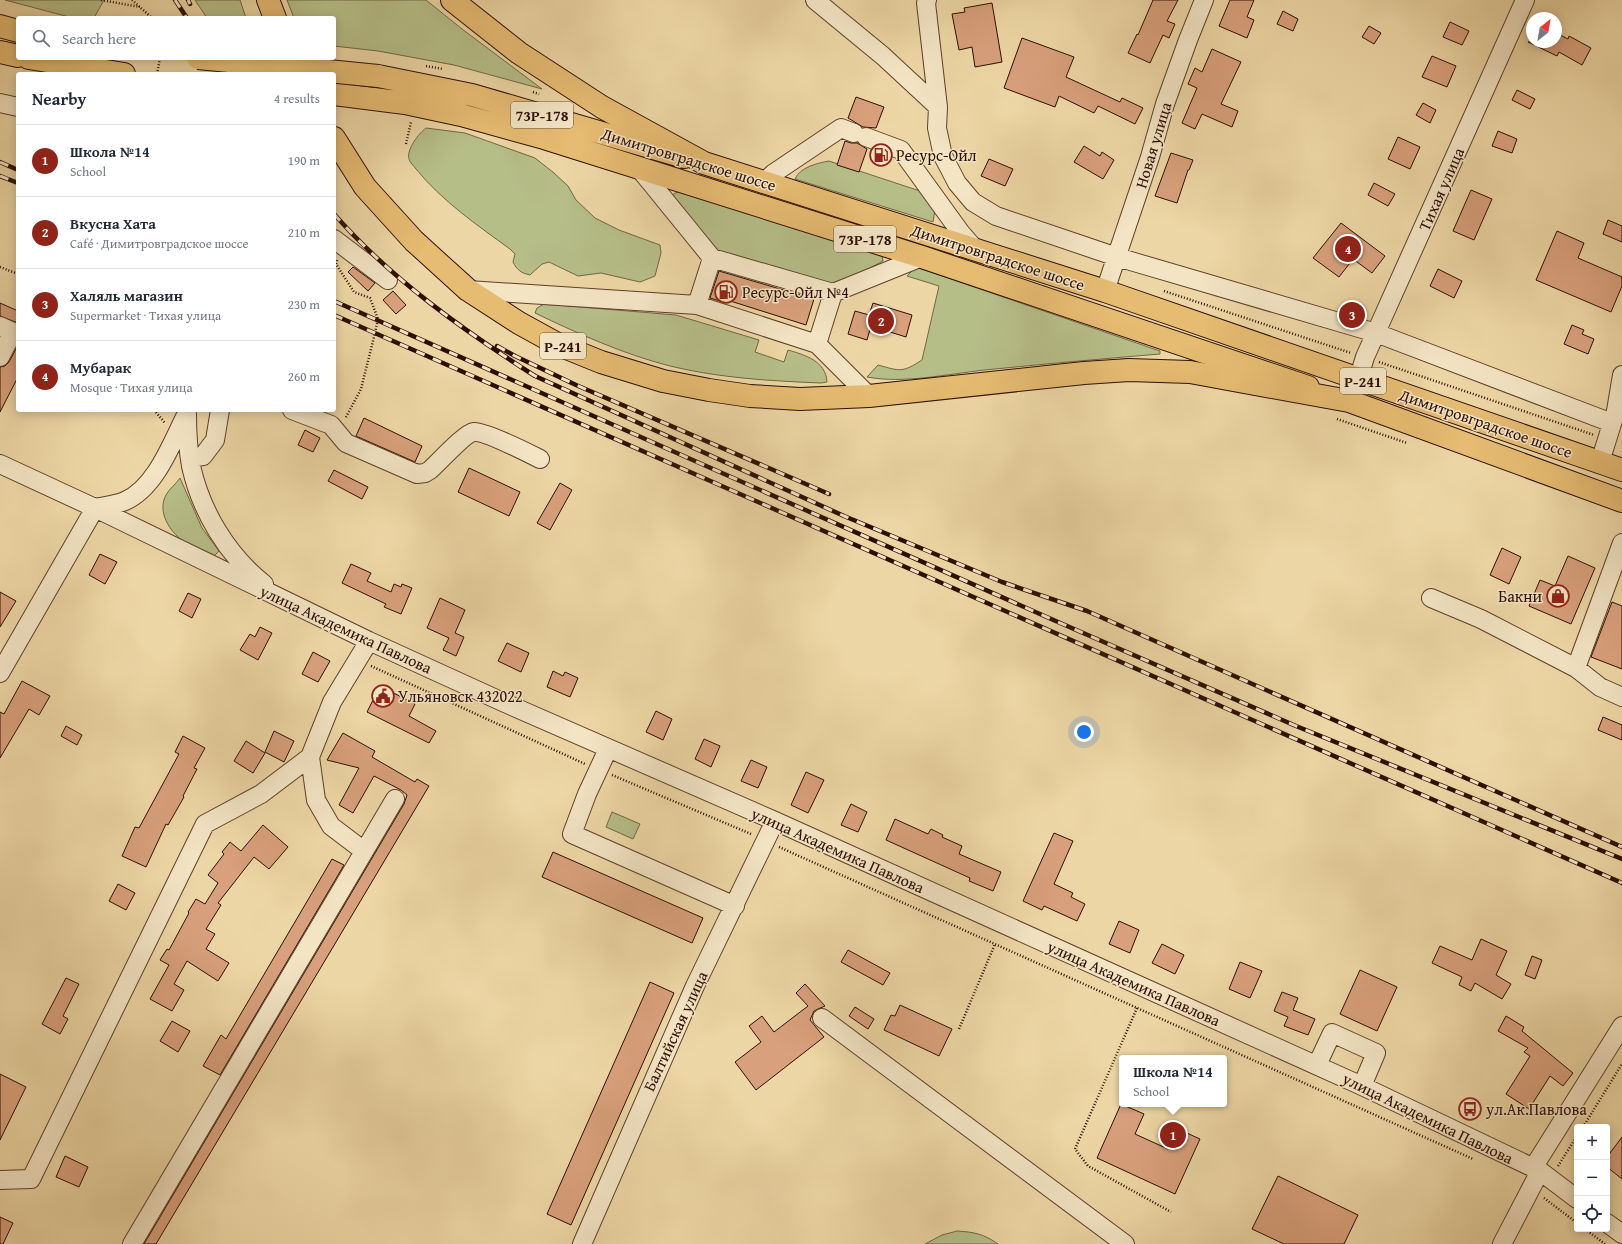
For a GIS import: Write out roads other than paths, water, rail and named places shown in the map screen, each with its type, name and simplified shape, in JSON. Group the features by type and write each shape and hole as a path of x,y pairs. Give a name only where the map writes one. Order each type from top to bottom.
{"main road":[{"path":"268,0 275,16"},
{"name":"Р-241","path":"452,0 519,53 602,107 704,163"},
{"path":"0,26 16,30"},
{"path":"0,52 16,56"},
{"path":"41,60 112,72"},
{"name":"Димитровградское шоссе","path":"218,60 378,76 472,95 704,163 1105,291 1358,380 1622,470"},
{"path":"295,60 300,72"},
{"name":"Димитровградское шоссе","path":"336,94 376,98 405,103 461,116 544,138 638,167 922,257 1349,401 1622,501"},
{"name":"Р-241","path":"336,141 366,187 414,241 468,290 519,323 559,345 601,362 663,381 750,396 800,399 869,396 1084,373 1129,370 1190,372 1349,401"}],"street":[{"path":"815,0 883,56 938,107"},
{"path":"927,0 926,3 938,107 937,128 943,156 957,183 973,202 996,216 1117,257 1376,333 1614,421"},
{"name":"Новая улица","path":"1105,291 1150,157 1165,104 1204,0"},
{"name":"Тихая улица","path":"1358,380 1365,357 1525,0"},
{"path":"0,103 16,107"},
{"path":"764,182 774,173 841,128 901,150 960,233 975,250"},
{"path":"638,167 712,258 833,293 922,257"},
{"path":"338,242 388,280"},
{"path":"697,305 712,258"},
{"path":"468,290 697,305 817,344 869,396"},
{"path":"817,344 833,293"},
{"path":"0,326 13,332 0,357"},
{"path":"1600,462 1614,421 1622,374"},
{"path":"187,412 187,440 190,458 198,492 209,516 222,538 238,559 256,578 277,594 300,607"},
{"path":"0,673 95,508 124,502 142,491 162,464 187,412"},
{"path":"190,458 203,456 215,440 220,412"},
{"path":"297,412 331,425 346,443 417,474 425,473 430,470 465,436 474,432 493,437 540,459"},
{"name":"улица Академика Павлова","path":"0,464 95,508 369,641 608,749 775,821 1317,1065 1537,1170 1574,1197"},
{"path":"1576,668 1617,571 1621,547"},
{"path":"1430,598 1481,619 1576,668 1600,687 1622,697"},
{"path":"364,851 331,826 316,800 310,757 332,702 369,641"},
{"path":"608,749 572,834 735,906"},
{"path":"0,1180 31,1179 205,824 261,794 310,757"},
{"path":"132,1244 395,799"},
{"name":"Балтийская улица","path":"582,1244 692,993 775,821"},
{"path":"822,1018 1125,1244"},
{"path":"1502,1244 1531,1188 1537,1170 1622,1026"},
{"path":"1317,1065 1332,1033 1376,1052 1362,1086"},
{"path":"1610,1224 1622,1234"}],"railway":[{"path":"175,0 186,16"},
{"path":"188,0 190,4"},
{"path":"215,60 224,72"},
{"path":"0,162 16,169"},
{"path":"0,176 16,182"},
{"path":"336,216 356,238 404,282 455,322 535,376 844,516 1002,582 1087,611 1622,847"},
{"path":"336,302 1296,726 1622,859"},
{"path":"336,316 1622,883"},
{"path":"497,346 576,385 829,494"}],"place":[{"name":"Ресурс-Ойл","path":"881,155"},
{"name":"Мубарак","path":"1348,249"},
{"name":"Ресурс-Ойл №4","path":"726,292"},
{"name":"Халяль магазин","path":"1352,315"},
{"name":"Вкусна Хата","path":"881,321"},
{"name":"Бакни","path":"1558,596"},
{"name":"Ульяновск 432022","path":"383,696"},
{"name":"ул.Ак.Павлова","path":"1470,1109"},
{"name":"Школа №14","path":"1173,1135"}]}
